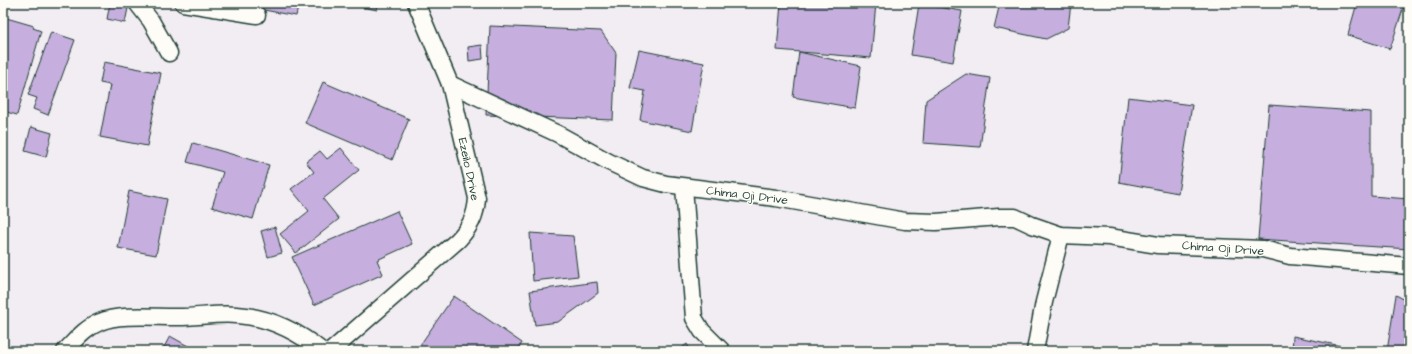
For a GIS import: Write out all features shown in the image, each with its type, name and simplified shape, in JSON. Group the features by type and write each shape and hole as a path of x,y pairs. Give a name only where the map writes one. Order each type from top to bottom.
{"street":[{"path":"137,3 151,21 169,53"},
{"path":"183,3 257,15"},
{"name":"Ezeilo Drive","path":"330,351 424,268 447,250 466,231 472,222 476,210 477,198 450,84 416,3"},
{"name":"Chima Oji Drive","path":"450,84 558,134 608,162 643,178 666,184 776,198 905,221 936,222 992,217 1015,218 1061,235 1109,236 1158,245 1263,249 1290,256 1409,266"},
{"path":"684,187 694,318 702,331 722,351"},
{"path":"1035,351 1044,302 1061,235"},
{"path":"65,351 91,326 102,321 125,318 236,315 264,319 282,325 305,337 322,351"}],"building":[{"path":"110,3 129,3 125,23 107,19"},
{"path":"249,3 299,3 296,16 248,7"},
{"path":"344,3 378,3 377,10"},
{"path":"508,3 530,3 528,8"},
{"path":"781,3 876,3 871,58 777,50"},
{"path":"1000,3 1071,3 1068,28 1046,39 994,28"},
{"path":"1357,3 1405,3 1390,49 1348,35"},
{"path":"919,4 962,11 953,62 911,55"},
{"path":"3,17 34,26 33,28 41,31 17,115 3,111"},
{"path":"490,26 601,31 616,53 613,120 486,115"},
{"path":"51,32 75,40 48,115 33,109 37,98 28,95"},
{"path":"482,45 483,59 469,61 468,47"},
{"path":"639,50 704,63 692,131 640,120 645,91 630,88"},
{"path":"799,52 861,66 855,108 793,97"},
{"path":"104,62 161,73 147,146 100,137 110,85 100,83"},
{"path":"966,74 990,78 980,147 923,143 926,100"},
{"path":"323,82 409,119 392,160 305,123"},
{"path":"1128,97 1192,105 1178,193 1119,182"},
{"path":"1269,105 1371,112 1371,196 1409,199 1409,249 1258,239"},
{"path":"31,127 52,133 46,157 25,151"},
{"path":"193,143 269,165 253,219 212,207 223,172 187,162"},
{"path":"341,148 359,170 323,199 339,219 296,253 280,234 309,211 291,189 314,172 306,162 320,151 327,159"},
{"path":"129,191 167,199 156,255 118,248"},
{"path":"397,211 412,244 377,260 383,274 314,305 292,257"},
{"path":"275,227 282,253 268,257 261,231"},
{"path":"530,233 573,236 578,276 533,281"},
{"path":"597,282 598,293 558,322 535,325 530,291"},
{"path":"1396,295 1409,302 1409,351 1387,351"},
{"path":"454,296 522,343 517,351 423,351 418,348"},
{"path":"170,336 197,351 162,351"},
{"path":"1293,336 1346,347 1346,351 1292,351"},
{"path":"687,344 691,351 678,351"},
{"path":"203,346 213,351 200,351"}]}
